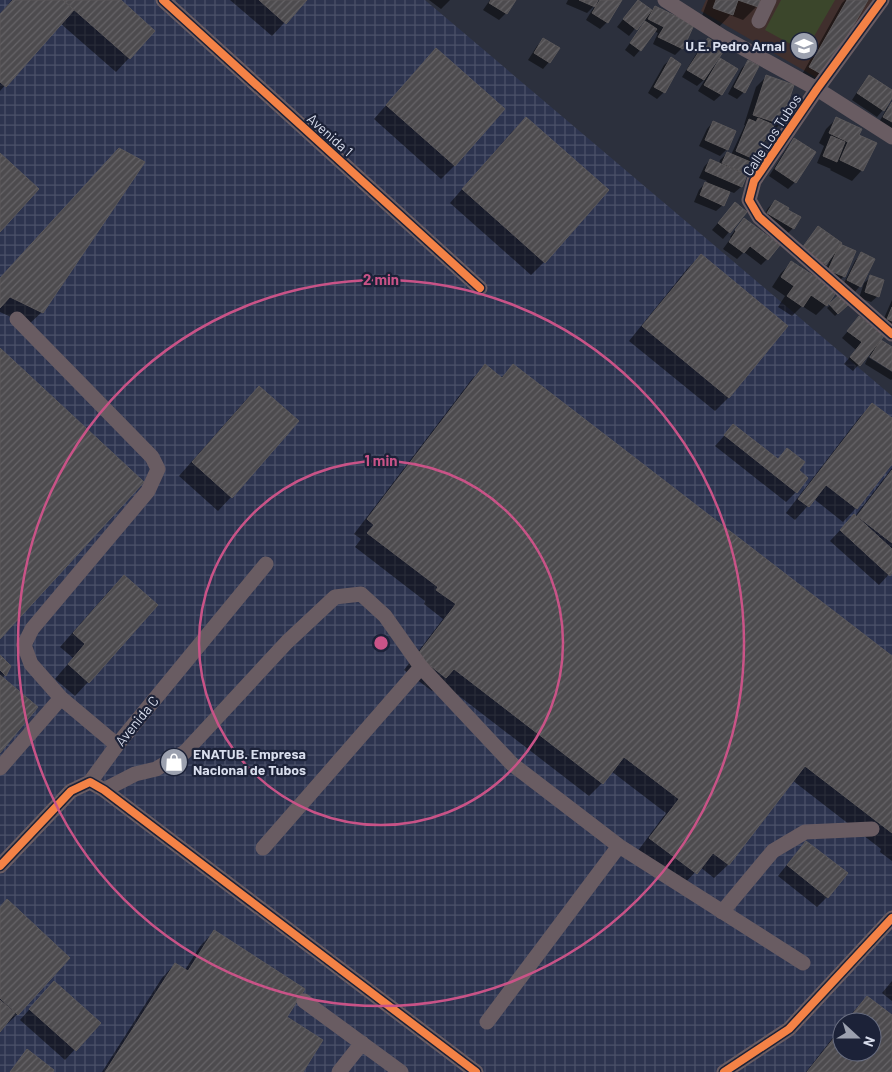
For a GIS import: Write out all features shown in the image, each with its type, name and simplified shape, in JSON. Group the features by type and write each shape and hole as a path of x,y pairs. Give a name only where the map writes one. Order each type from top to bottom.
{"street":[{"name":"Avenida 1","path":"164,0 480,288"},
{"path":"665,0 723,37 817,89 892,137"},
{"path":"759,20 769,0"},
{"name":"Calle Los Tubos","path":"882,0 817,89 754,181 749,200 759,217 892,334"},
{"path":"17,319 152,456 158,469 148,491 32,629 24,645 31,664 61,698 117,745"},
{"name":"Avenida C","path":"0,866 71,791 90,782 117,745 266,564"},
{"path":"104,790 135,774 156,769 185,752 287,642 334,597 361,594 385,616 422,667 512,764 619,846 802,963"},
{"path":"263,848 422,667"},
{"path":"0,768 61,698"},
{"path":"90,782 104,790 476,1072"},
{"path":"722,912 773,851 805,832 872,829"},
{"path":"487,1022 619,846"},
{"path":"724,1072 789,1029 892,918"},
{"path":"304,1001 401,1072"},
{"path":"339,1072 362,1043"}],"shaded area":[{"path":"0,0 425,0 892,396 892,1072 0,1072"},
{"name":"U.E. Pedro Arnal","path":"706,0 874,0 824,82 701,11"}],"green space":[{"path":"781,0 835,0 805,52 765,30"}],"building":[{"path":"13,0 63,0 74,10 6,87 0,82 0,14"},
{"path":"63,0 121,0 155,31 130,59"},
{"path":"259,0 307,0 286,24"},
{"path":"491,0 516,0 507,14 489,3"},
{"path":"579,0 598,0 595,7"},
{"path":"600,0 622,0 608,23 592,13"},
{"path":"638,0 652,10 637,30 623,19"},
{"path":"716,0 738,0 733,15 713,8"},
{"path":"738,0 760,0 758,7"},
{"path":"847,0 868,0 825,76 809,67"},
{"path":"655,6 694,25 683,49 658,37 664,27 648,19"},
{"path":"645,21 657,29 641,51 630,43"},
{"path":"543,38 560,48 550,63 534,53"},
{"path":"708,38 725,49 704,80 687,70"},
{"path":"436,48 505,109 455,166 386,105"},
{"path":"671,57 681,64 665,93 654,87"},
{"path":"720,58 738,69 722,95 704,85"},
{"path":"748,60 759,66 745,93 734,87"},
{"path":"766,75 794,85 781,124 753,115"},
{"path":"869,75 892,90 892,98 884,111 857,93"},
{"path":"892,102 892,122 883,117"},
{"path":"526,117 609,190 545,263 462,189"},
{"path":"836,117 862,129 859,135 877,143 863,171 840,160 848,142 829,133"},
{"path":"758,118 774,125 768,140 765,139 756,160 736,151 749,119 756,122"},
{"path":"713,121 736,131 728,150 705,140"},
{"path":"831,136 845,142 837,162 823,156"},
{"path":"794,138 816,152 796,183 775,169"},
{"path":"119,148 145,162 43,313 10,297 0,308 0,278"},
{"path":"727,152 753,163 748,175 722,163"},
{"path":"0,153 39,189 0,232"},
{"path":"710,159 747,175 742,187 705,171"},
{"path":"705,182 730,192 724,206 700,195"},
{"path":"775,200 801,217 794,229 767,213"},
{"path":"735,202 747,212 730,233 718,223"},
{"path":"744,218 780,245 768,260 750,246 744,253 729,242"},
{"path":"818,226 842,243 826,265 802,248"},
{"path":"840,244 856,251 845,277 828,270"},
{"path":"861,252 875,259 861,287 847,280"},
{"path":"701,254 788,326 729,398 642,326"},
{"path":"791,261 837,291 827,306 811,295 803,307 787,296 794,286 781,277"},
{"path":"870,275 884,280 879,297 865,292"},
{"path":"840,294 849,304 838,314 829,304"},
{"path":"892,307 892,321 887,319"},
{"path":"859,316 884,336 860,366 850,357 862,342 847,331"},
{"path":"881,340 892,347 892,371 870,357"},
{"path":"0,348 144,482 0,639"},
{"path":"485,364 502,378 513,364 892,656 892,833 805,766 729,865 713,853 697,874 649,838 679,799 624,757 603,784 454,669 446,678 417,655 456,604 436,590 438,587 367,533 374,525 367,519"},
{"path":"259,386 299,421 232,498 192,462"},
{"path":"872,403 892,418 892,464 857,509 826,485 809,507 798,499"},
{"path":"733,424 778,459 787,448 805,462 799,470 808,478 797,493 724,435"},
{"path":"892,470 892,543 857,516"},
{"path":"854,514 892,549 892,573 890,576 840,530"},
{"path":"124,575 158,605 89,683 68,664 85,644 73,633"},
{"path":"0,655 11,666 6,676 0,670"},
{"path":"0,675 38,707 0,753"},
{"path":"806,841 848,873 828,898 787,865"},
{"path":"7,899 70,958 18,1015 0,998 0,907"},
{"path":"214,930 305,989 287,1017 323,1040 303,1072 105,1072 175,963 188,971"},
{"path":"54,981 101,1023 76,1051 29,1009"},
{"path":"867,996 892,1015 892,1072 807,1072 832,1041 832,1062 882,1062 882,1012 854,1012"},
{"path":"0,1000 15,1013 0,1032"},
{"path":"27,1049 54,1070 53,1072 10,1072"}],"cycle path":[{"path":"163,0 480,288"},
{"path":"882,0 817,89 754,181 749,200 759,217 892,334"},
{"path":"0,866 71,791 90,782 104,790 476,1072"},
{"path":"724,1072 789,1029 892,918"}],"place":[{"name":"U.E. Pedro Arnal","path":"804,46"},
{"name":"ENATUB. Empresa Nacional de Tubos","path":"174,762"}]}
